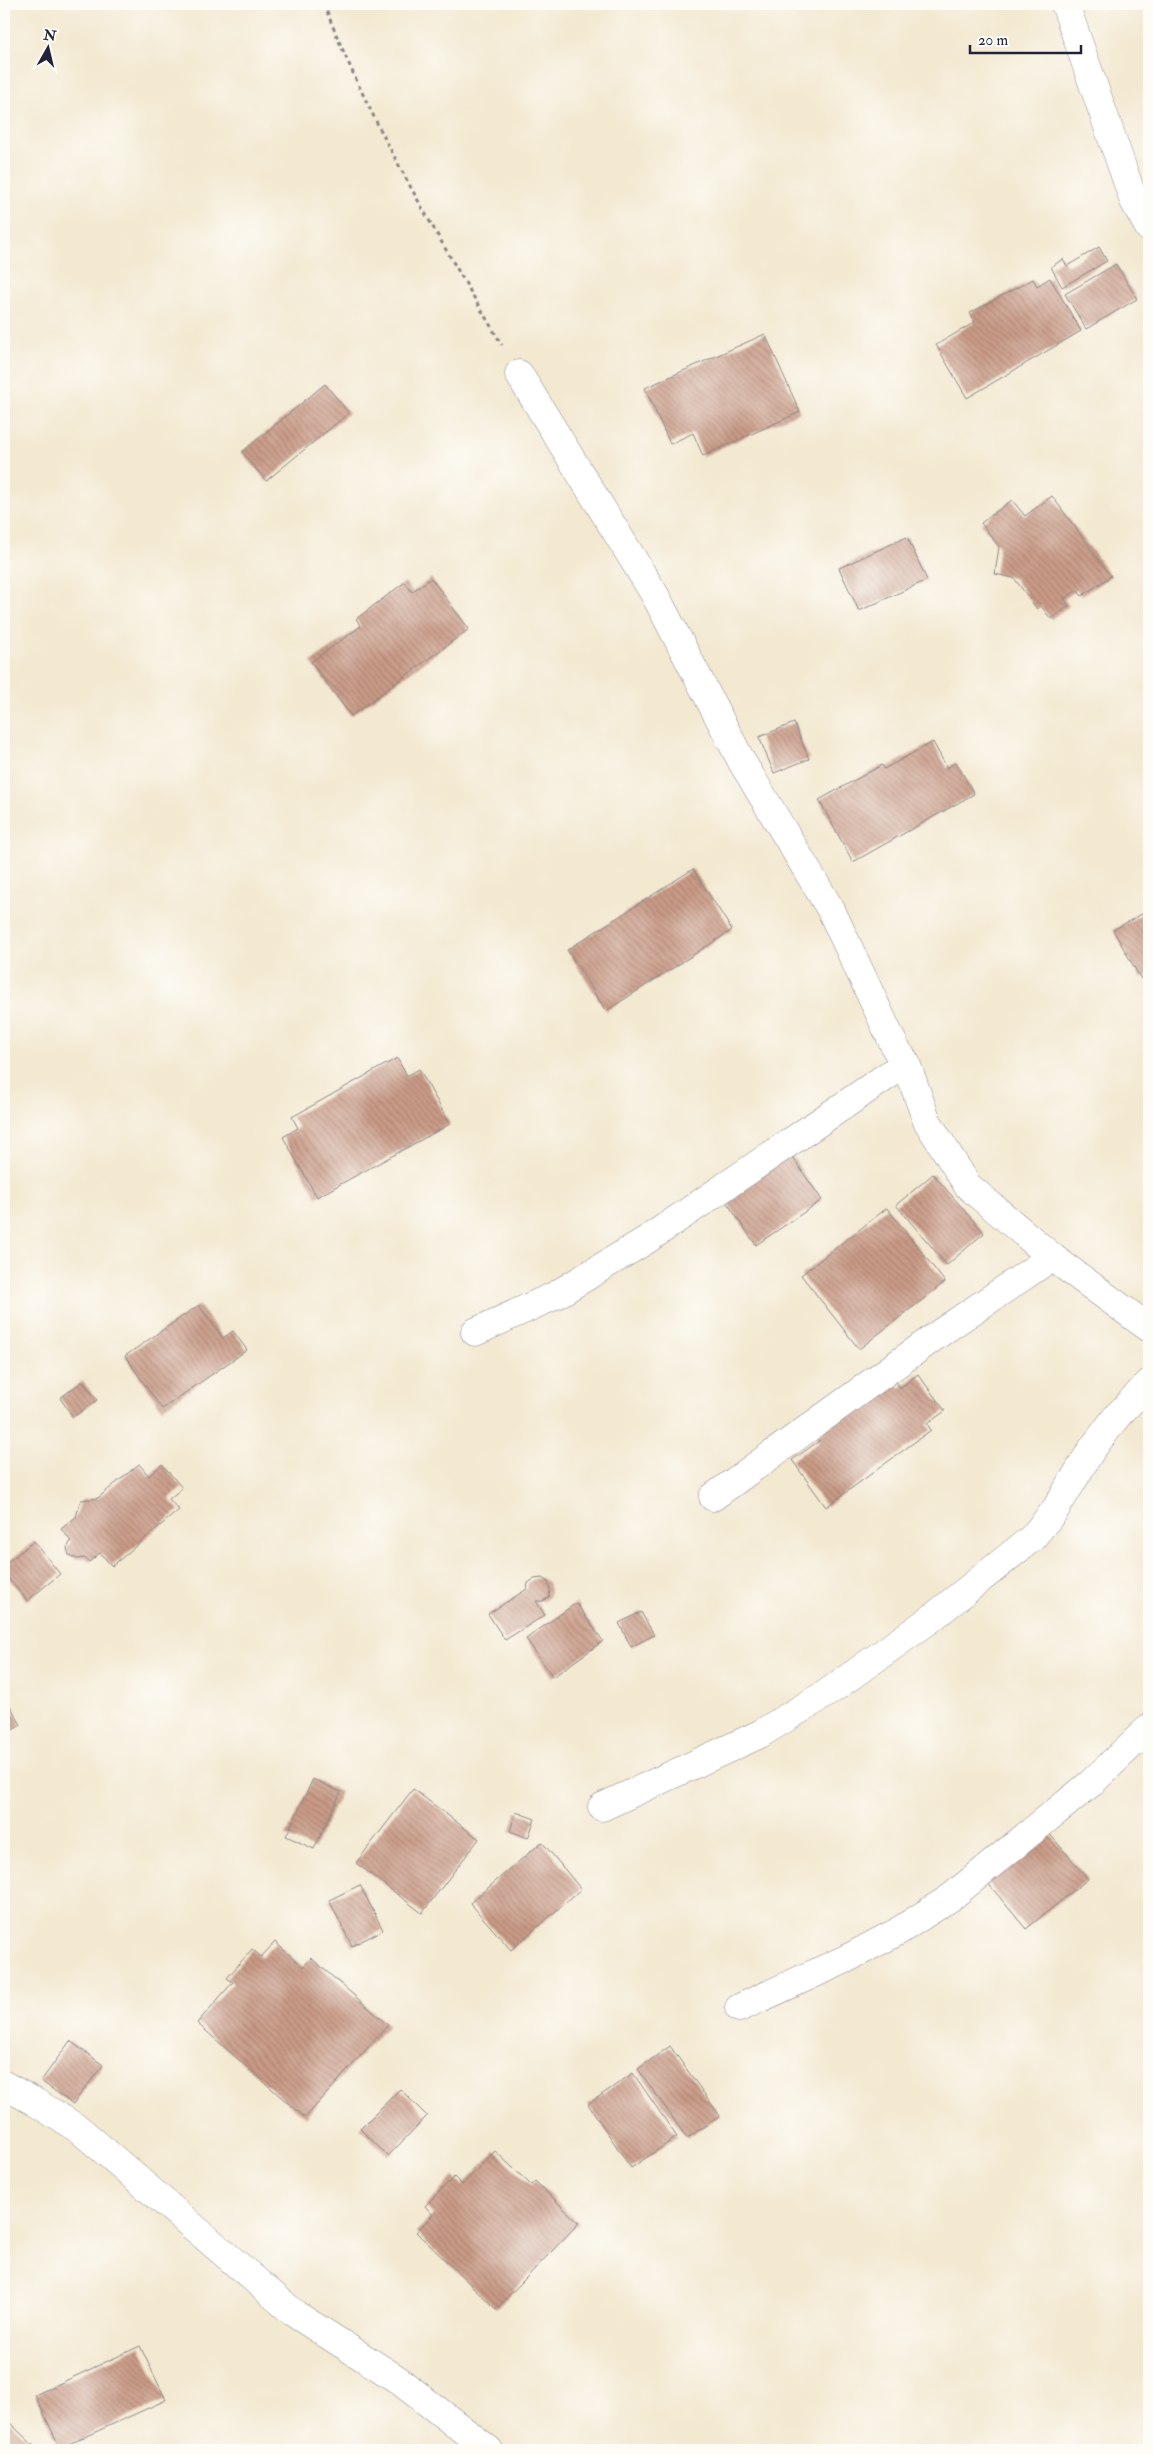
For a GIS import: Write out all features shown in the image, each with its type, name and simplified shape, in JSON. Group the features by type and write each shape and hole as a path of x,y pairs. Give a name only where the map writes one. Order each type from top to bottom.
{"street":[{"path":"1065,4 1134,202 1149,228"},
{"path":"519,374 655,595 742,762 831,910 896,1049 906,1062 927,1121 968,1186 1052,1256 1149,1328"},
{"path":"475,1332 556,1295 648,1240 906,1062"},
{"path":"713,1497 931,1339 1052,1256"},
{"path":"602,1807 760,1734 827,1694 932,1618 1032,1538 1055,1510 1092,1449 1117,1416 1149,1383"},
{"path":"739,2008 846,1959 897,1932 950,1898 1090,1784 1149,1728"},
{"path":"4,2085 36,2102 80,2130 295,2314 397,2379 489,2450"}],"path":[{"path":"324,4 336,35 409,187 519,374"}],"building":[{"path":"1099,247 1107,261 1062,287 1051,267 1063,259 1067,266"},
{"path":"1116,264 1137,299 1086,329 1065,294"},
{"path":"1050,278 1081,331 967,398 936,345 975,322 970,313 1033,279 1037,286"},
{"path":"765,334 800,412 703,456 693,433 670,444 645,388"},
{"path":"325,384 349,413 266,481 242,452"},
{"path":"1052,496 1111,576 1082,596 1077,590 1064,599 1069,606 1051,619 1041,606 1037,609 1014,578 995,574 999,547 981,523 1012,500 1025,516"},
{"path":"907,537 927,580 859,611 839,568"},
{"path":"431,578 469,629 351,716 311,662 361,626 356,619 405,582 412,592"},
{"path":"794,723 809,759 774,773 759,737"},
{"path":"933,742 947,768 956,762 974,794 853,862 819,800 882,765 884,769"},
{"path":"693,869 732,930 606,1011 567,950"},
{"path":"1149,910 1149,974 1141,979 1113,930"},
{"path":"397,1058 407,1076 419,1069 450,1124 317,1197 283,1137 298,1128 292,1117"},
{"path":"791,1155 822,1200 756,1245 725,1200"},
{"path":"933,1174 984,1233 947,1265 896,1205"},
{"path":"887,1208 945,1282 859,1349 801,1275"},
{"path":"199,1305 223,1338 233,1331 247,1350 162,1409 125,1356"},
{"path":"918,1374 945,1411 927,1424 931,1430 826,1507 792,1460 819,1441 816,1437 894,1379 900,1388"},
{"path":"83,1381 97,1400 73,1417 60,1398"},
{"path":"139,1464 149,1476 162,1464 182,1488 169,1499 179,1510 112,1566 100,1553 89,1562 85,1558 77,1559 69,1555 67,1548 71,1541 61,1529 76,1517 81,1500 98,1498"},
{"path":"34,1541 60,1574 27,1601 4,1573 4,1565"},
{"path":"542,1578 548,1582 549,1597 543,1601 536,1601 545,1615 505,1640 488,1614 527,1589 528,1583 534,1579"},
{"path":"576,1603 603,1641 553,1677 526,1639"},
{"path":"641,1612 654,1635 631,1647 619,1623"},
{"path":"4,1695 21,1725 4,1735"},
{"path":"313,1779 341,1792 314,1849 286,1836"},
{"path":"413,1789 479,1839 422,1913 356,1863"},
{"path":"516,1812 535,1819 528,1838 510,1831"},
{"path":"1048,1832 1088,1879 1026,1929 987,1882"},
{"path":"542,1842 581,1889 511,1950 470,1903"},
{"path":"360,1885 383,1930 352,1946 329,1900"},
{"path":"275,1942 303,1967 311,1958 388,2025 305,2118 197,2023 233,1982 227,1978 252,1949 261,1957"},
{"path":"70,2041 103,2065 73,2104 41,2081"},
{"path":"670,2046 720,2116 687,2138 638,2069"},
{"path":"633,2073 677,2137 631,2168 588,2104"},
{"path":"400,2089 427,2116 388,2156 360,2129"},
{"path":"495,2151 531,2185 535,2181 579,2223 496,2309 416,2232 433,2215 425,2206 454,2177 462,2185"},
{"path":"140,2346 166,2400 60,2448 35,2395"},
{"path":"8,2421 38,2450 4,2450 4,2426"}]}
